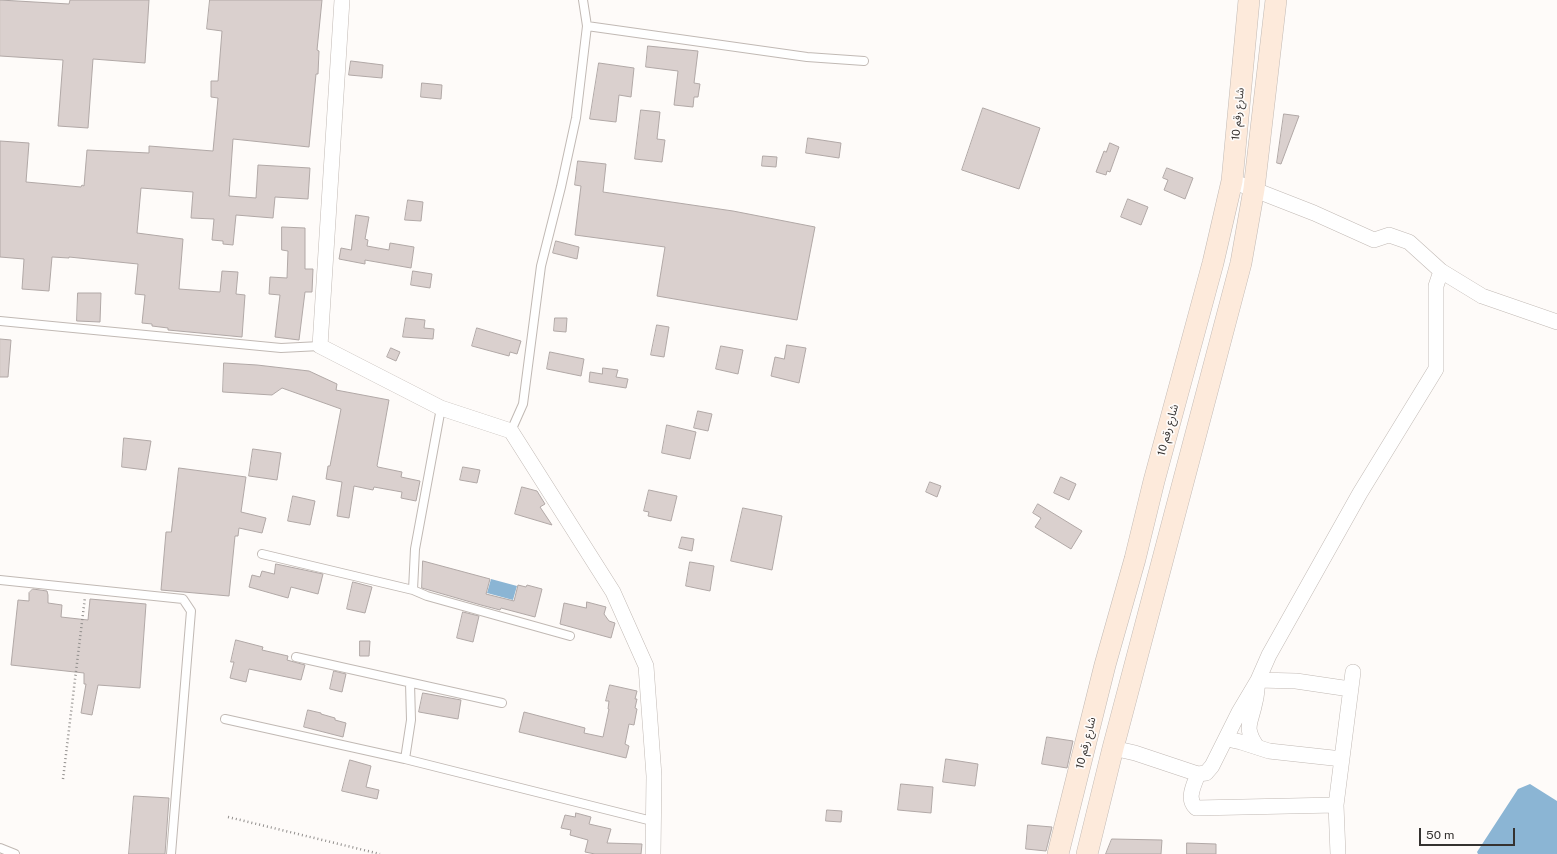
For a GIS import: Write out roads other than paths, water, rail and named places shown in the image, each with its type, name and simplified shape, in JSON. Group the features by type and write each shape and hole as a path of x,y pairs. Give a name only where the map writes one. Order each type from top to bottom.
{"main road":[{"name":"شارع رقم 10","path":"1058,854 1105,666 1135,559 1154,481 1213,263 1232,181 1249,0"},
{"path":"1087,854 1113,748 1241,262 1254,189 1276,0"}],"street":[{"path":"342,0 320,346 441,408 511,432 613,592 646,666 654,776 652,854"},
{"path":"1232,181 1374,240 1389,235 1409,242 1441,271 1482,296 1557,322"},
{"path":"1113,748 1135,753 1198,774 1209,771 1227,739 1239,712 1258,680 1269,655 1360,493 1436,369 1436,286 1441,271"},
{"path":"1338,854 1336,805 1353,672"},
{"path":"1258,680 1296,681 1350,688"},
{"path":"1257,747 1250,737 1249,723 1255,702 1258,680"},
{"path":"1227,739 1269,751 1342,759"},
{"path":"1198,774 1190,798 1192,804 1196,808 1336,805"}],"lane":[{"path":"511,432 523,404 541,266 561,187 576,118 587,26 583,0"},
{"path":"587,26 807,57 864,61"},
{"path":"0,321 282,348 320,346"},
{"path":"413,590 415,549 441,408"},
{"path":"262,554 413,590 427,596 570,636"},
{"path":"0,580 183,599 191,611 171,854"},
{"path":"296,657 502,703"},
{"path":"405,759 411,720 410,683"},
{"path":"226,719 405,759 652,821"},
{"path":"0,848 15,854"}],"water":[{"path":"491,579 517,586 513,600 487,593"},
{"path":"1530,784 1557,801 1557,854 1478,854 1477,852 1518,789"}]}
